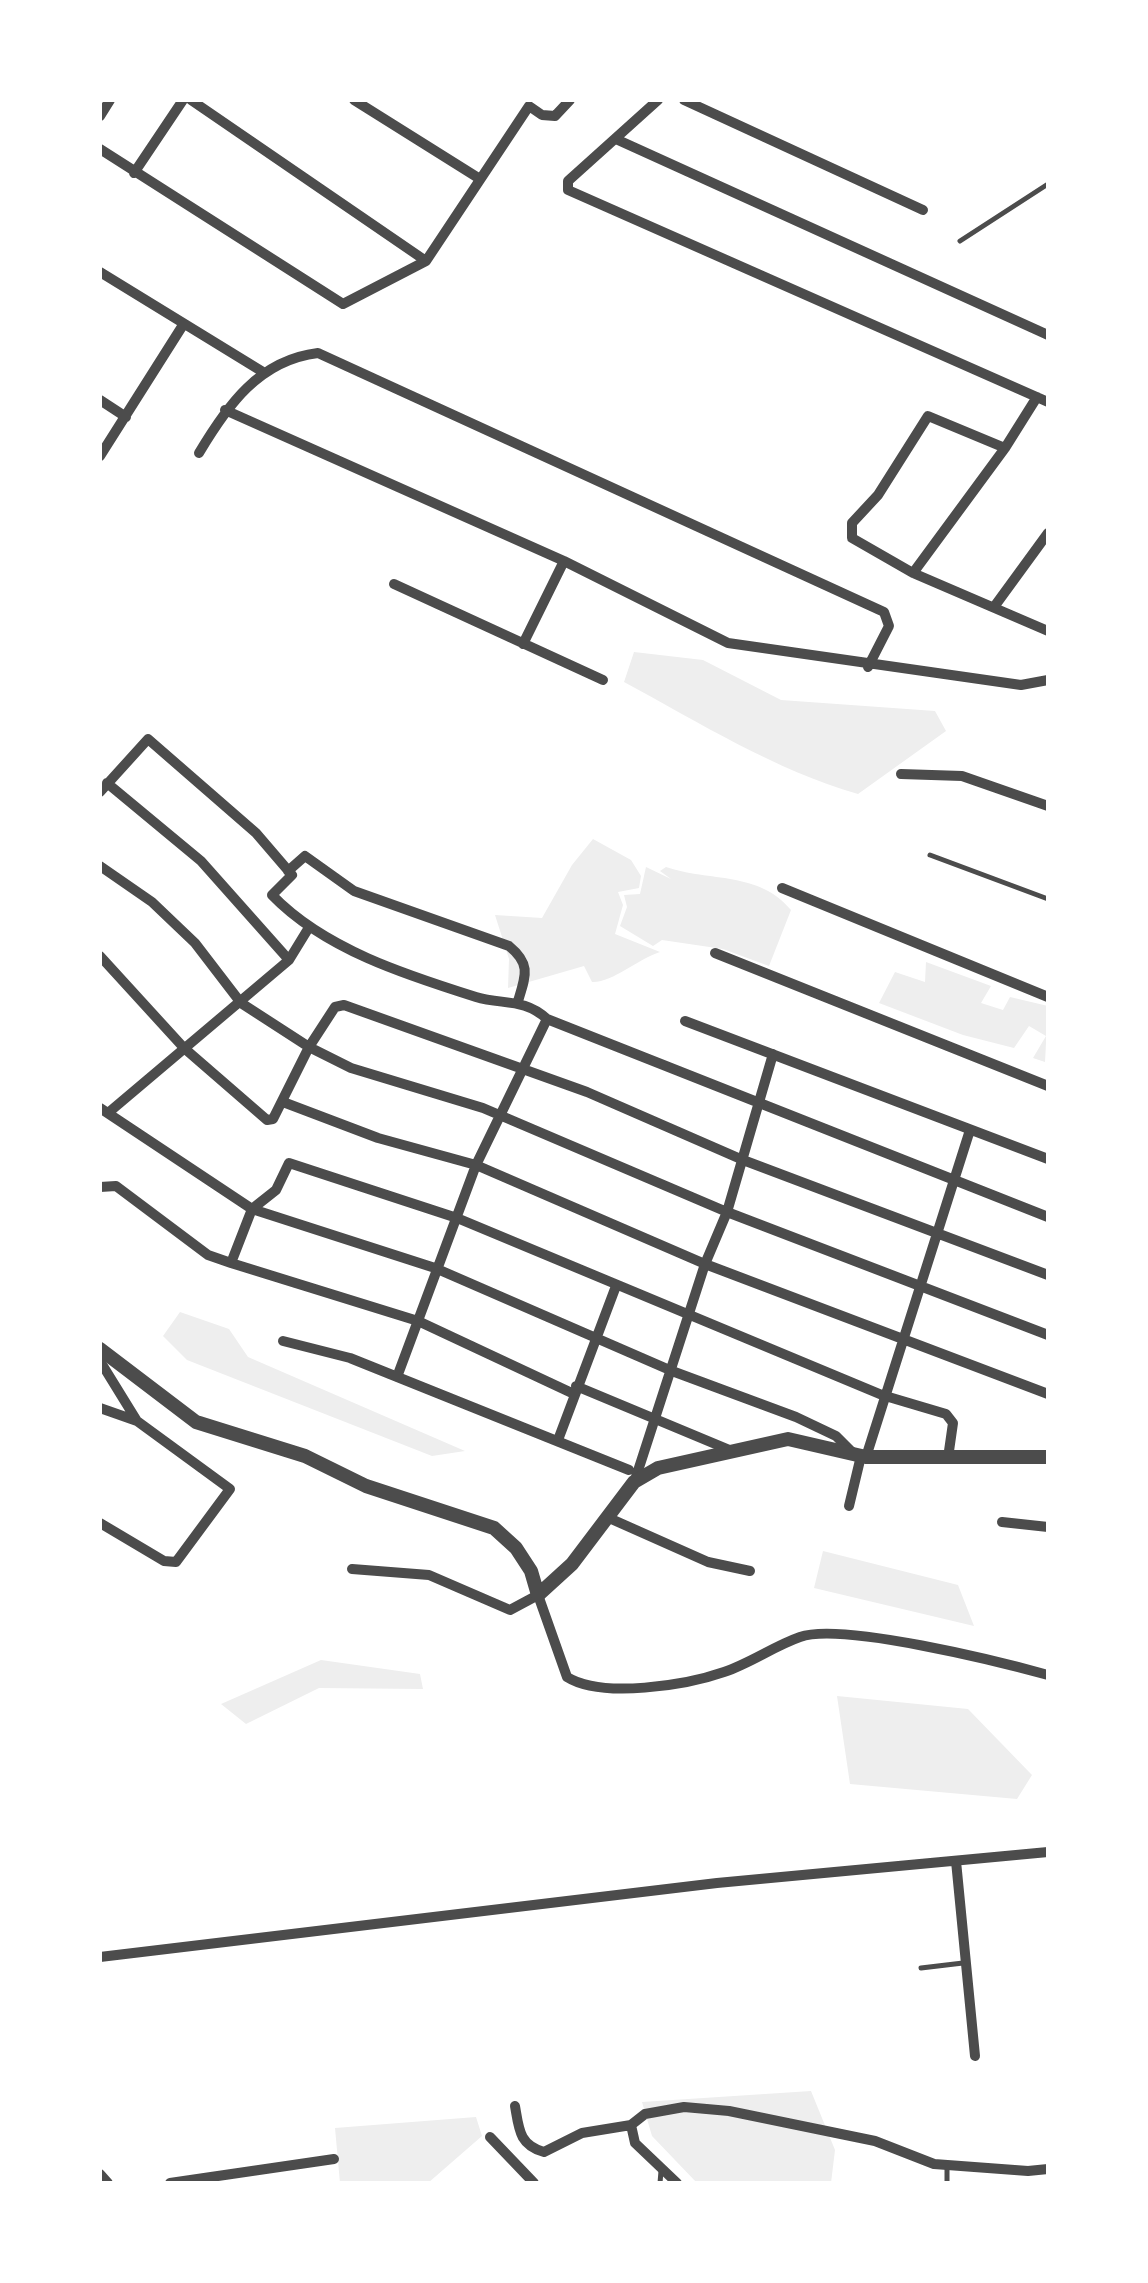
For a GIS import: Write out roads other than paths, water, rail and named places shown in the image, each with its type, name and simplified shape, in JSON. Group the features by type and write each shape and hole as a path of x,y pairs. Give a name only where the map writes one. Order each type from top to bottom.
{"street":[{"path":"100,116 110,100"},
{"path":"134,172 183,100"},
{"path":"190,100 426,261"},
{"path":"354,100 480,179"},
{"path":"100,149 343,304 426,261 525,103 542,115 555,116 570,100"},
{"path":"658,100 618,140 568,180 568,190 1042,400 914,573"},
{"path":"684,100 923,210"},
{"path":"618,140 1048,336"},
{"path":"100,272 263,372"},
{"path":"100,456 183,325"},
{"path":"199,453 225,410 263,372 293,356 318,353 884,612 889,626 868,667"},
{"path":"100,400 126,417"},
{"path":"225,410 564,562 728,643 868,667 1020,685 1044,681"},
{"path":"1005,448 928,416 878,495 852,523 850,533 852,538 914,573 1048,632"},
{"path":"994,607 1048,533"},
{"path":"523,644 564,562"},
{"path":"394,584 603,680"},
{"path":"289,960 201,862 104,788 148,738 256,832 290,875"},
{"path":"901,774 962,776 1048,806"},
{"path":"518,1001 528,970 523,958 509,946 354,891 305,856 273,894 308,929 480,998 518,1001 547,1019 1048,1217"},
{"path":"100,866 152,902 196,944 242,1003 308,1047 352,1068 483,1108 727,1212 1048,1334"},
{"path":"782,888 1048,998"},
{"path":"308,929 289,960 242,1003 104,1111 252,1209 436,1268 672,1371 796,1416 836,1436 860,1456"},
{"path":"714,953 1048,1086"},
{"path":"100,956 184,1048 267,1120 283,1102 308,1047 335,1008 344,1005 587,1092 743,1160 1048,1274"},
{"path":"398,1376 476,1165 547,1019"},
{"path":"685,1021 1048,1159"},
{"path":"352,1569 430,1576 510,1610 538,1595 572,1564 609,1518 657,1420 704,1264 727,1212 773,1054"},
{"path":"283,1102 378,1138 476,1165 704,1264 1048,1394"},
{"path":"848,1506 860,1456 970,1130"},
{"path":"231,1263 252,1209 276,1190 287,1164 457,1218 882,1395 950,1417 948,1458"},
{"path":"100,1187 116,1186 217,1259 418,1321 575,1390 735,1452"},
{"path":"558,1440 593,1338 616,1286"},
{"path":"283,1341 350,1358 398,1376 558,1440 632,1476 788,1439 860,1456 1048,1457"},
{"path":"100,1348 196,1422 305,1456 366,1486 494,1528 516,1548 532,1571 567,1677 579,1684 653,1686 722,1673 809,1635 858,1636 1048,1675"},
{"path":"100,1361 136,1421"},
{"path":"100,1408 136,1421 228,1485 229,1494 176,1562 164,1561 100,1523"},
{"path":"609,1518 708,1562 750,1571"},
{"path":"1002,1522 1048,1528"},
{"path":"100,1957 717,1884 1048,1852"},
{"path":"956,1861 975,2056"},
{"path":"515,2106 519,2134 531,2148 544,2152 582,2133 631,2125 645,2114 684,2107 729,2111 875,2141 947,2166 1048,2169"},
{"path":"631,2125 635,2143 677,2183"},
{"path":"490,2137 534,2183"},
{"path":"170,2183 334,2159"},
{"path":"100,2174 108,2183"}],"lane":[{"path":"960,241 1048,184"},
{"path":"930,855 1048,899"},
{"path":"921,1968 966,1963"},
{"path":"947,2166 948,2183"},
{"path":"660,2183 662,2168"}]}
